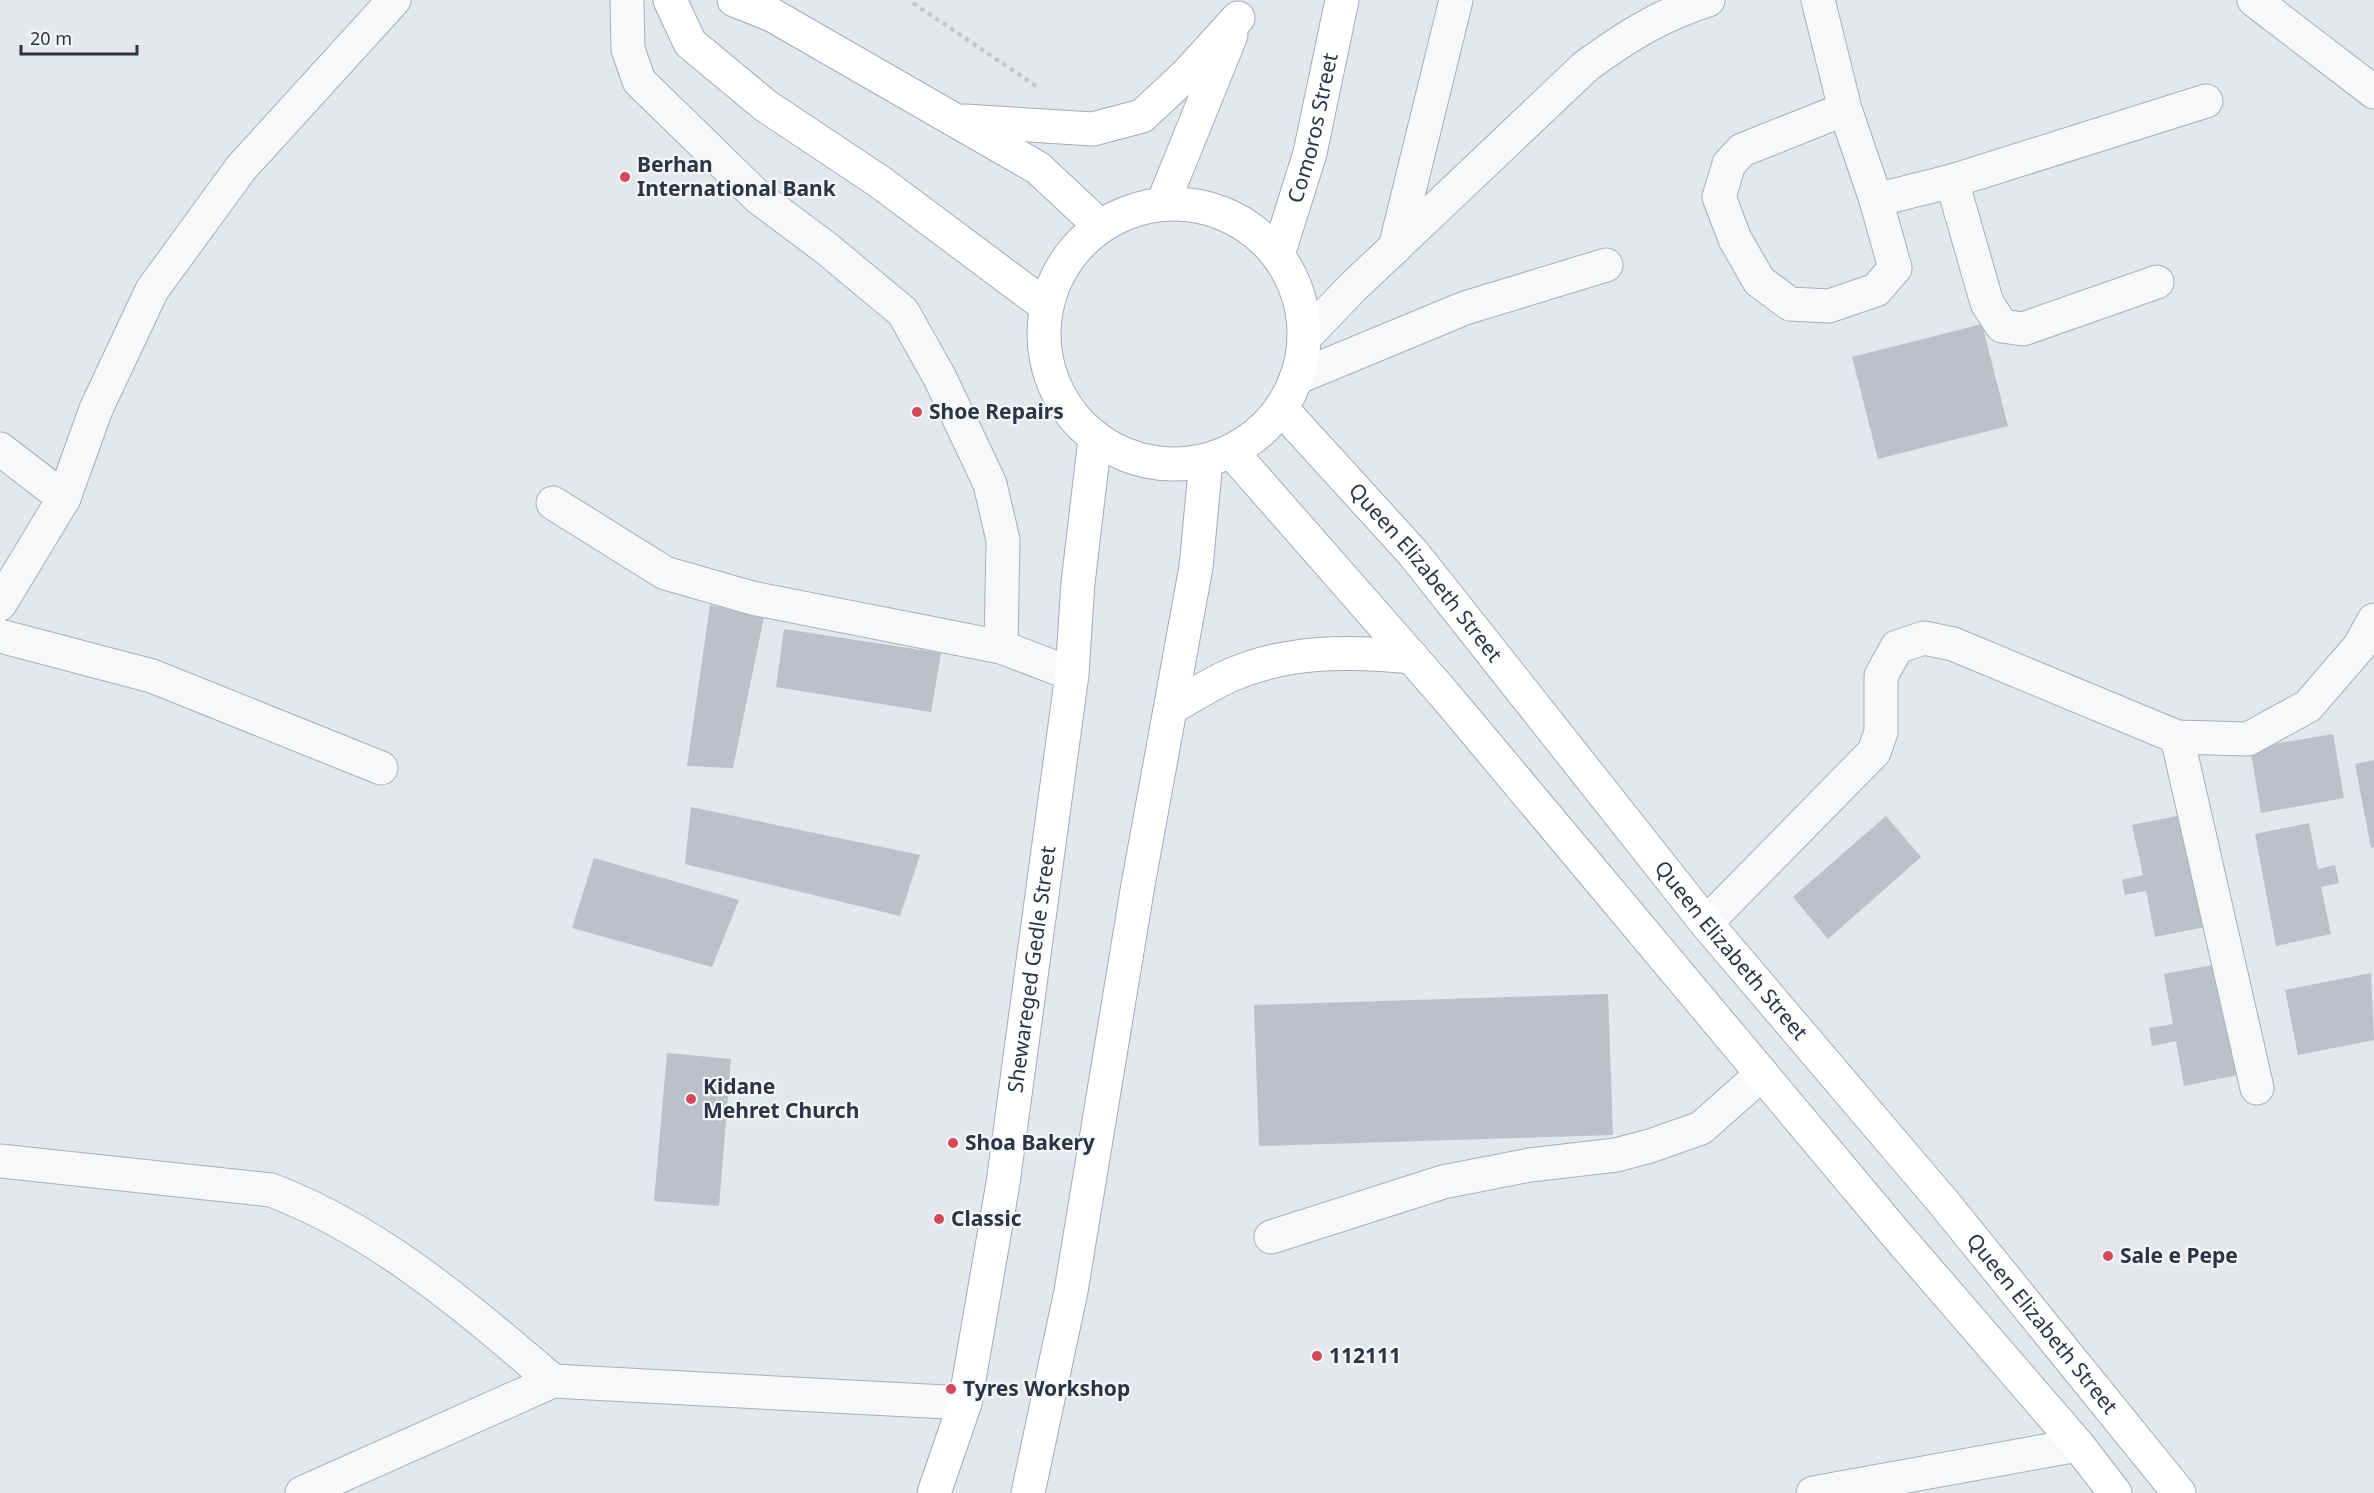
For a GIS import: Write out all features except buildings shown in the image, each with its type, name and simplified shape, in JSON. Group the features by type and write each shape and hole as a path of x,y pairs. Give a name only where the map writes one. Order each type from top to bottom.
{"main road":[{"path":"670,0 690,43 766,106 880,182 1046,306"},
{"path":"734,0 772,15 1038,168 1100,226"},
{"name":"Comoros Street","path":"1278,255 1310,153 1342,0"},
{"path":"956,121 1093,129 1142,116 1187,74 1240,9"},
{"path":"1163,203 1202,111 1240,9"},
{"path":"1163,203 1207,206 1247,224 1278,255 1298,295 1304,338 1296,378 1281,408 1259,433 1219,456 1168,465 1130,458 1095,439 1068,411 1050,377 1044,342 1046,306 1063,266 1076,248 1100,226 1120,214 1163,203"},
{"name":"Queen Elizabeth Street","path":"1281,408 1413,553 1706,923 1944,1203 2179,1493"},
{"name":"Shewareged Gedle Street","path":"934,1493 965,1403 1003,1184 1072,674 1078,583 1095,439"},
{"path":"1219,456 1412,657 1895,1233 2078,1445 2115,1493"},
{"path":"1028,1493 1071,1291 1138,885 1196,567 1219,456"},
{"path":"1171,708 1231,675 1293,656 1368,652 1412,657"}],"street":[{"path":"0,604 64,498 96,409 152,290 241,168 394,0"},
{"path":"627,0 628,48 639,81 759,198 826,248 903,312 940,378 990,484 1003,540 1001,647"},
{"path":"1395,248 1456,0"},
{"path":"1304,338 1352,288 1586,66 1628,36 1671,12 1708,0"},
{"path":"1818,0 1845,109 1876,200 1895,268 1876,290 1829,306 1790,304 1759,281 1735,239 1719,197 1729,164 1742,150 1845,109"},
{"path":"2254,0 2374,92"},
{"path":"1876,200 1952,181 2206,100"},
{"path":"1952,181 1987,303 2002,326 2023,329 2157,282"},
{"path":"1296,378 1465,308 1606,265"},
{"path":"0,449 64,498"},
{"path":"553,503 665,573 752,598 1001,647 1072,674"},
{"path":"1706,923 1874,752 1881,732 1881,676 1897,646 1924,638 1953,644 2177,737 2248,739 2308,706 2359,647 2374,620"},
{"path":"0,636 152,676 381,768"},
{"path":"2177,737 2257,1089"},
{"path":"1271,1237 1443,1182 1530,1164 1616,1155 1650,1146 1701,1128 1762,1074"},
{"path":"0,1161 271,1190 306,1203 354,1229 451,1294 553,1381"},
{"path":"302,1493 553,1381 965,1403"},
{"path":"1813,1493 2078,1445"}],"path":[{"path":"913,3 1029,82 1050,92"}],"place":[{"name":"Berhan International Bank","path":"625,177"},
{"name":"Shoe Repairs","path":"917,412"},
{"name":"Kidane Mehret Church","path":"691,1099"},
{"name":"Shoa Bakery","path":"953,1143"},
{"name":"Classic","path":"939,1219"},
{"name":"Sale e Pepe","path":"2108,1256"},
{"name":"112111","path":"1317,1356"},
{"name":"Tyres Workshop","path":"951,1389"}]}
